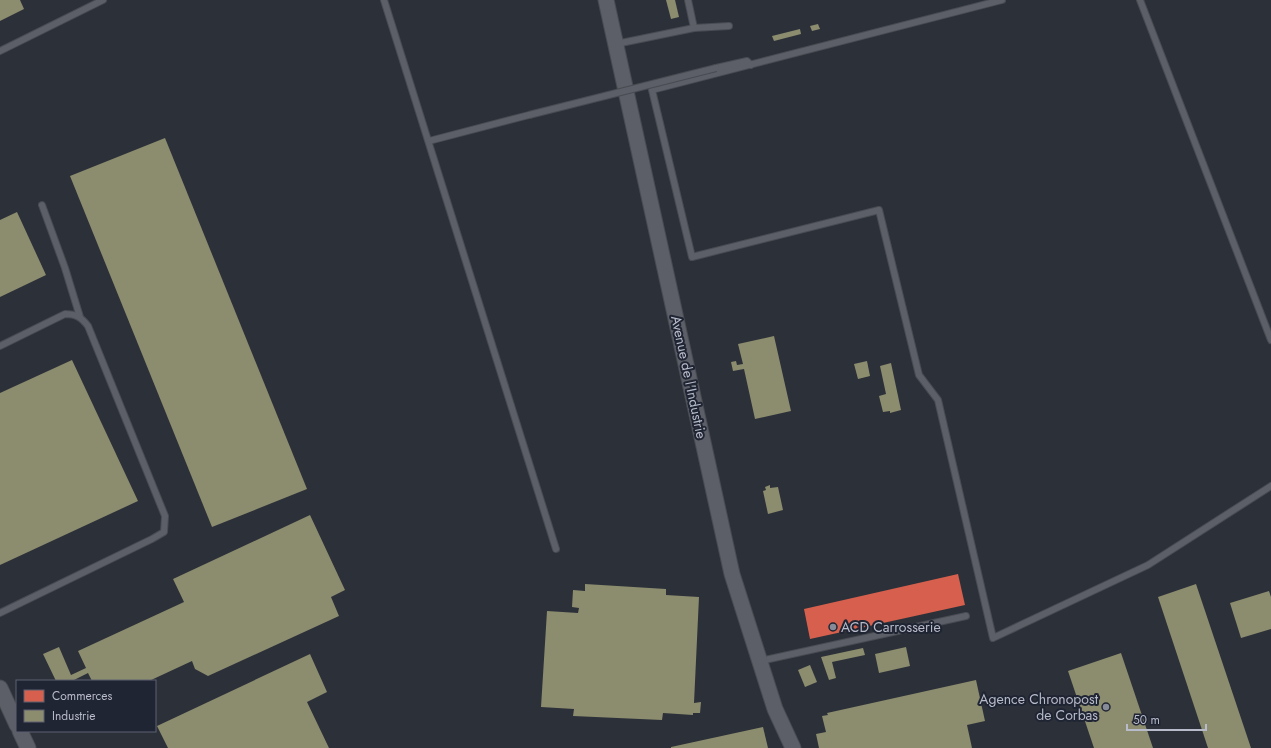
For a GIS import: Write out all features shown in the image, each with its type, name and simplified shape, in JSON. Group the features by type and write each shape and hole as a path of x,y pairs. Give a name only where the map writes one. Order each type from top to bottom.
{"street":[{"name":"Avenue de l'Industrie","path":"606,0 732,574 775,709 793,748"},
{"path":"0,688 16,723"},
{"path":"20,732 28,748"}],"lane":[{"path":"0,52 103,0"},
{"path":"384,0 556,549"},
{"path":"688,0 694,28"},
{"path":"1002,0 652,90 692,257 879,210 919,375 938,400 993,638 1148,565 1271,486"},
{"path":"1140,0 1271,340"},
{"path":"616,44 694,28 729,26"},
{"path":"429,141 716,68 747,61 751,65"},
{"path":"0,613 164,532 165,516 88,326 80,317 65,268 42,205"},
{"path":"0,346 65,314 73,314 80,317"},
{"path":"760,661 966,616"}],"building: Commerces":[{"path":"958,574 965,605 810,639 804,609"}],"building: Industrie":[{"path":"0,0 20,0 24,9 0,21"},
{"path":"666,0 675,0 679,17 671,19"},
{"path":"818,24 820,29 812,31 810,26"},
{"path":"800,29 801,34 774,41 772,36"},
{"path":"165,138 307,489 212,527 70,176"},
{"path":"17,212 46,275 0,297 0,220"},
{"path":"774,336 791,411 755,419 744,369 733,371 731,362 736,361 737,365 743,364 738,344"},
{"path":"72,360 138,501 0,565 0,393"},
{"path":"867,361 870,376 858,379 854,364"},
{"path":"891,363 901,410 890,413 890,411 883,412 879,396 886,394 880,366"},
{"path":"770,485 770,488 778,487 783,510 768,514 763,491 766,490 765,487"},
{"path":"310,515 345,590 331,597 339,616 208,676 195,669 192,661 151,680 92,680 88,673 74,680 56,680 43,654 59,647 71,675 86,668 78,651 184,602 173,579"},
{"path":"585,584 666,589 666,595 699,597 694,703 701,702 700,713 693,713 693,715 663,713 662,720 573,716 574,709 541,707 547,611 578,613 579,608 572,607 573,590 585,591"},
{"path":"1196,584 1251,748 1208,748 1158,597"},
{"path":"1269,591 1271,597 1271,629 1241,638 1230,603"},
{"path":"906,647 910,666 879,673 875,654"},
{"path":"863,648 865,655 832,662 836,678 829,680 821,657"},
{"name":"Agence Chronopost de Corbas","path":"1121,653 1153,748 1094,748 1068,671"},
{"path":"310,654 327,692 307,702 329,748 168,748 157,726"},
{"path":"810,665 817,682 805,687 798,670"},
{"path":"976,680 985,721 967,725 972,748 819,748 816,734 826,732 822,716 828,715 827,713"},
{"path":"763,727 768,748 671,748 671,747"}],"place":[{"name":"ACD Carrosserie","path":"833,627"},
{"name":"Agence Chronopost de Corbas","path":"1106,707"}]}
